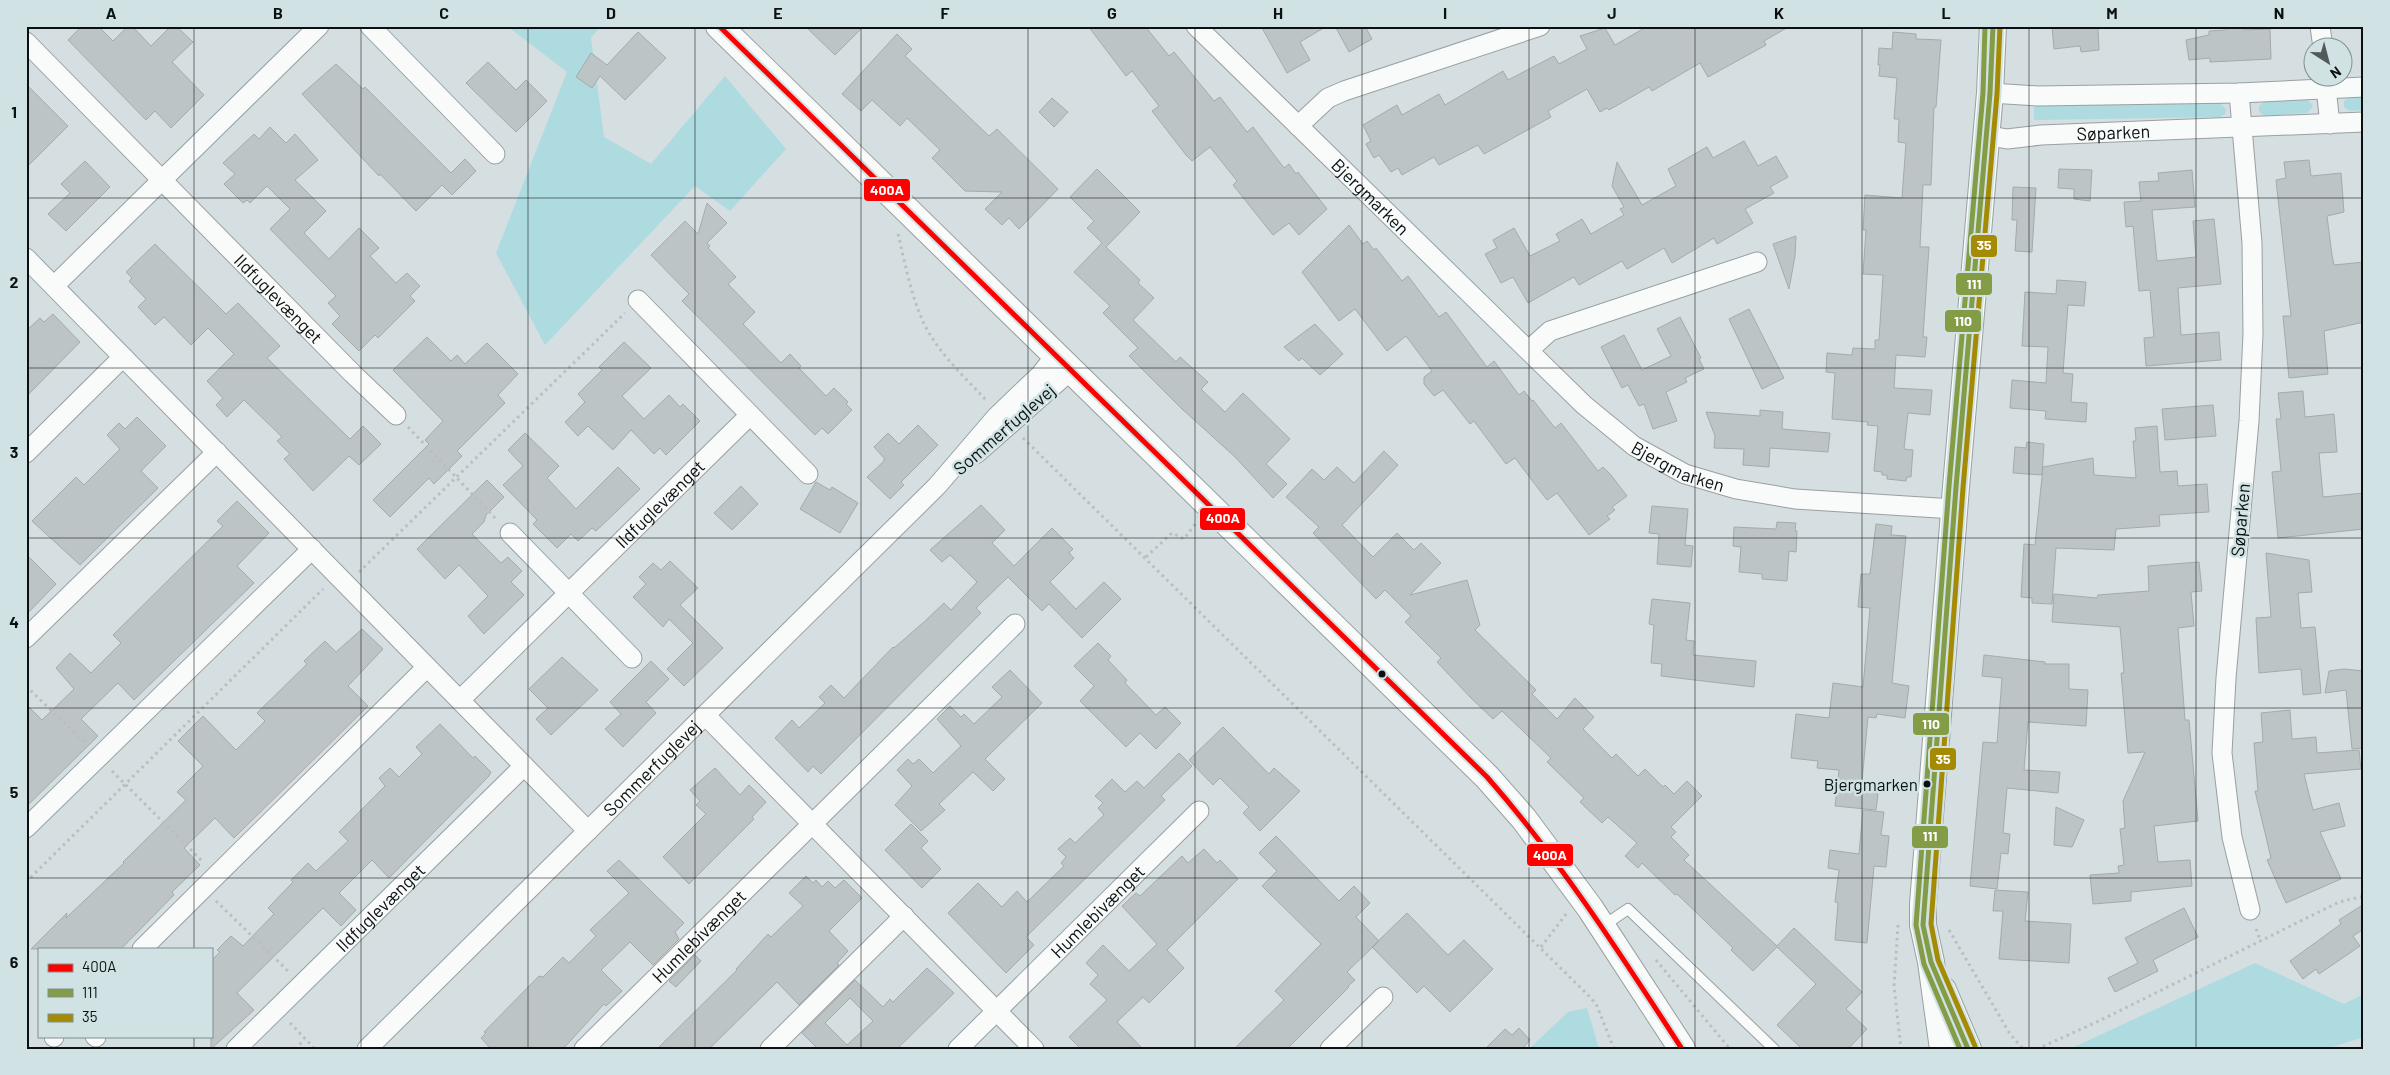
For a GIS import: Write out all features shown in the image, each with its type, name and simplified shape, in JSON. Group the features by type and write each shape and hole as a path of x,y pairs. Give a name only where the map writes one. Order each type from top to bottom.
{"street":[{"path":"54,286 319,26"},
{"path":"370,26 494,154"},
{"path":"719,26 1487,777 1524,819 1581,895 1648,1000 1682,1049"},
{"name":"Bjergmarken","path":"1196,26 1584,405 1634,446 1684,474 1736,489 1795,499 1954,509"},
{"path":"1298,126 1328,98 1344,91 1540,26"},
{"path":"1943,1049 1931,962 1923,925 1923,904 1954,509 1990,93 1993,26"},
{"name":"Ildfuglevænget","path":"26,42 352,373 396,415"},
{"path":"1990,93 2038,96 2239,92 2302,86"},
{"path":"2326,88 2330,124"},
{"name":"Søparken","path":"2239,92 2252,243 2253,334 2249,421 2226,678 2222,753 2232,837 2250,910"},
{"name":"Søparken","path":"1986,135 2007,139 2041,135 2364,122"},
{"path":"28,262 124,357 588,831"},
{"path":"1528,350 1550,330 1757,262"},
{"path":"638,300 808,474"},
{"path":"26,453 124,357"},
{"name":"Sommerfuglevej","path":"367,1049 1063,364"},
{"name":"Ildfuglevænget","path":"460,700 750,415"},
{"path":"26,638 217,452"},
{"path":"510,533 632,658"},
{"path":"26,828 312,549"},
{"name":"Humlebivænget","path":"584,1049 1015,624"},
{"path":"143,948 427,666"},
{"path":"705,715 1034,1049"},
{"name":"Ildfuglevænget","path":"236,1049 524,766"},
{"name":"Humlebivænget","path":"958,1049 1199,811"},
{"path":"770,1049 904,916"},
{"path":"1931,962 1968,1049"},
{"path":"1330,1049 1383,997"},
{"path":"1648,1000 1670,1049"}],"lane":[{"path":"1602,927 1628,909 1774,1049"}],"path":[{"path":"896,227 918,310 929,333 955,367 1005,420 1541,947 1597,1006 1614,1049"},
{"path":"26,882 125,784 342,580 455,478 638,300"},
{"path":"396,415 510,533"},
{"path":"1146,557 1172,533 1184,539 1209,504"},
{"path":"26,686 125,784 302,984"},
{"path":"1541,947 1581,895"},
{"path":"2037,1049 2099,1022 2339,902 2364,896"},
{"path":"1901,1049 1894,986 1900,916 1923,904"},
{"path":"1945,923 2010,1034 2022,1049"},
{"path":"295,1049 305,1039 315,1049"}],"shaded area":[{"path":"507,26 601,26 591,38 604,137 651,164 725,76 786,149 730,211 695,186 545,345 496,253 567,72"},
{"path":"2364,96 2364,110 2350,111 2344,107 2344,101 2350,97"},
{"path":"2307,99 2313,106 2307,113 2265,116 2259,112 2259,106 2264,102"},
{"path":"2220,103 2226,109 2225,114 2220,117 2034,120 2034,106"},
{"path":"2255,963 2344,1004 2364,994 2364,1037 2326,1049 2070,1049"},
{"path":"1587,1008 1599,1049 1529,1049 1568,1012"}],"building":[{"path":"82,26 98,26 113,41 128,26 132,26 151,46 171,26 176,26 193,42 172,62 204,95 171,128 155,111 146,120 68,40"},
{"path":"805,26 864,26 835,55"},
{"path":"1088,26 1145,26 1169,56 1174,52 1214,101 1220,97 1247,132 1253,127 1284,168 1289,164 1296,174 1298,172 1327,209 1299,235 1289,223 1273,235 1233,185 1237,181 1210,147 1192,161 1186,155 1152,111 1159,106 1132,71 1126,76"},
{"path":"1261,26 1327,26 1300,42 1310,60 1287,73"},
{"path":"1335,26 1365,26 1372,39 1349,52"},
{"path":"1648,26 1790,26 1764,41 1766,45 1708,77 1700,63 1652,91 1649,87 1609,110 1607,108 1600,112 1587,89 1548,111 1551,117 1484,154 1478,145 1439,165 1434,157 1402,175 1398,168 1391,172 1379,155 1374,158 1366,144 1371,141 1363,125 1397,105 1402,115 1439,94 1445,105 1503,71 1508,80 1554,56 1559,64 1587,49 1580,36 1605,28 1615,45"},
{"path":"2052,26 2098,26 2099,50 2081,52 2080,46 2054,49"},
{"path":"2226,26 2244,26 2244,30 2270,29 2271,59 2210,62 2210,58 2189,60 2186,40 2209,35 2209,31 2226,30"},
{"path":"638,32 666,58 625,100 600,76 592,88 576,77 591,53 607,65"},
{"path":"1893,32 1916,34 1916,39 1941,40 1936,107 1934,107 1931,185 1923,185 1920,247 1929,247 1923,337 1927,337 1925,357 1896,355 1894,388 1932,390 1930,415 1908,413 1904,449 1913,450 1911,477 1907,477 1906,481 1887,479 1887,475 1874,471 1878,426 1867,425 1868,422 1832,419 1835,373 1826,372 1827,353 1852,355 1853,348 1875,349 1875,340 1879,340 1883,275 1863,274 1866,230 1863,230 1865,195 1902,198 1906,143 1898,142 1899,119 1894,119 1897,78 1879,76 1880,65 1878,65 1879,48 1892,49"},
{"path":"897,34 912,49 905,56 989,136 997,129 1058,189 1019,229 1009,218 1002,225 985,209 1002,192 965,191 932,158 940,150 907,118 900,126 872,100 861,111 842,94"},
{"path":"488,62 516,90 526,80 547,101 516,132 466,83"},
{"path":"336,64 363,89 365,87 451,173 465,159 476,171 452,195 442,185 416,211 380,174 379,176 302,94"},
{"path":"26,84 68,126 26,168"},
{"path":"1052,98 1068,112 1054,127 1039,112"},
{"path":"270,127 286,143 295,134 318,160 295,180 326,211 304,233 329,259 359,228 379,248 370,256 396,283 407,273 420,286 410,296 415,301 378,338 375,335 359,351 332,324 340,316 328,303 336,296 270,229 290,209 267,186 250,203 247,200 243,203 224,184 235,174 223,163 254,134 259,139"},
{"path":"1744,141 1758,166 1776,156 1788,177 1770,187 1774,193 1745,209 1753,223 1717,244 1714,238 1672,263 1664,248 1627,269 1622,261 1579,285 1574,277 1528,303 1513,277 1501,283 1485,254 1497,248 1493,240 1514,228 1530,256 1560,241 1556,234 1582,219 1591,234 1624,215 1620,209 1624,207 1612,186 1617,162 1642,205 1676,186 1668,169 1707,147 1713,158"},
{"path":"2309,160 2311,176 2341,173 2344,212 2327,216 2332,255 2334,265 2364,262 2364,322 2324,331 2328,374 2289,378 2283,316 2291,316 2276,180 2286,178 2284,162"},
{"path":"85,161 110,187 66,231 48,214 70,193 61,184"},
{"path":"1097,169 1140,212 1106,247 1140,280 1138,283 1154,298 1133,320 1176,362 1180,357 1208,382 1201,389 1225,412 1243,393 1290,439 1266,464 1287,484 1273,498 1234,456 1181,408 1129,356 1138,348 1103,313 1110,306 1074,272 1102,243 1087,228 1094,221 1070,197"},
{"path":"2059,169 2092,170 2090,201 2074,199 2074,189 2058,188"},
{"path":"2192,170 2195,207 2152,210 2157,261 2196,257 2193,221 2214,219 2221,284 2178,288 2181,335 2219,332 2221,360 2146,366 2144,338 2154,337 2150,290 2139,291 2133,226 2126,227 2124,202 2141,201 2139,182 2159,181 2158,173"},
{"path":"2013,187 2036,188 2032,252 2015,251 2017,220 2012,220"},
{"path":"707,203 727,223 707,243 710,246 708,248 736,277 728,284 755,312 743,324 781,363 790,354 801,366 799,368 826,396 834,388 848,402 846,404 852,410 828,434 822,428 815,435 682,301 689,294 651,255 685,221 698,234"},
{"path":"1349,225 1363,244 1367,241 1374,250 1376,248 1402,281 1408,276 1439,317 1446,312 1487,367 1494,361 1519,395 1524,391 1555,428 1561,423 1598,471 1603,467 1611,475 1627,496 1612,507 1615,510 1607,516 1610,519 1589,535 1557,493 1547,500 1515,458 1506,464 1474,421 1470,424 1443,390 1434,396 1424,384 1424,377 1432,371 1406,336 1387,351 1355,309 1339,321 1302,272"},
{"path":"1796,236 1795,256 1789,289 1773,244"},
{"path":"155,244 226,314 238,303 280,346 267,358 350,439 363,426 381,444 359,465 349,456 313,491 284,459 290,454 277,441 282,437 244,400 227,417 216,405 223,398 207,381 234,354 208,328 191,345 164,317 155,325 138,307 146,299 129,281 132,278 126,272"},
{"path":"2057,280 2086,282 2084,306 2068,305 2063,373 2073,374 2071,402 2087,403 2086,422 2045,419 2046,411 2010,408 2012,380 2046,383 2048,347 2022,346 2025,292 2056,294"},
{"path":"1749,309 1784,378 1762,389 1729,319"},
{"path":"53,314 80,342 26,397 26,331 40,318 44,322"},
{"path":"1680,317 1701,358 1699,359 1704,369 1685,378 1687,382 1666,392 1677,421 1653,429 1644,404 1639,406 1628,385 1622,388 1601,347 1624,335 1642,370 1671,356 1657,329"},
{"path":"1315,324 1343,354 1320,375 1302,358 1299,361 1284,347"},
{"path":"427,337 451,361 457,355 465,364 487,343 518,374 498,395 505,403 457,451 462,456 434,484 429,478 390,517 373,500 429,444 425,440 443,421 393,370"},
{"path":"624,342 651,368 622,396 644,419 669,395 680,407 683,404 700,421 666,455 660,448 654,454 631,430 613,450 588,426 578,436 565,422 585,402 578,394 602,370 599,367"},
{"path":"2303,391 2305,417 2334,414 2337,452 2319,453 2323,497 2364,493 2364,529 2278,538 2272,472 2281,471 2276,419 2281,419 2278,393"},
{"path":"2213,405 2216,436 2165,440 2162,409"},
{"path":"1760,410 1783,412 1782,429 1830,433 1828,452 1770,448 1769,467 1743,465 1744,449 1714,448 1715,436 1706,412 1760,416"},
{"path":"137,417 166,446 141,471 158,488 80,565 32,521 76,477 84,485 120,449 107,435 119,423 125,429"},
{"path":"918,425 938,445 901,482 904,485 890,499 867,477 884,461 884,458 874,447 888,433 899,444"},
{"path":"2157,426 2160,472 2177,471 2178,486 2207,484 2209,512 2159,515 2160,526 2116,529 2114,550 2056,548 2052,604 2032,603 2032,598 2021,597 2024,544 2035,545 2043,467 2093,458 2094,475 2136,478 2133,441 2136,441 2135,428"},
{"path":"525,433 559,466 547,478 576,509 618,467 640,489 596,531 592,528 578,541 571,534 557,548 533,524 537,520 503,485 523,466 508,450"},
{"path":"2027,442 2044,444 2042,475 2013,473 2015,447 2026,448"},
{"path":"1384,451 1398,465 1342,525 1373,557 1397,533 1414,550 1421,543 1441,563 1410,595 1467,580 1480,625 1475,630 1536,690 1532,694 1557,719 1575,698 1594,717 1583,729 1612,758 1616,754 1638,776 1645,769 1663,787 1665,785 1674,794 1687,781 1702,796 1671,827 1676,832 1671,837 1689,855 1684,860 1777,946 1794,928 1862,992 1846,1009 1867,1029 1848,1049 1802,1049 1777,1025 1816,984 1777,947 1753,971 1731,950 1733,948 1677,894 1675,895 1642,863 1638,868 1625,856 1637,843 1608,817 1602,823 1580,802 1584,798 1547,762 1551,758 1502,711 1493,719 1471,698 1437,662 1441,658 1405,622 1411,616 1385,590 1376,599 1313,533 1319,527 1286,497 1312,469 1324,480 1337,467 1354,483"},
{"path":"487,480 504,497 486,515 484,522 472,534 501,563 508,557 522,571 511,582 524,595 484,634 468,616 488,596 459,565 445,579 417,549"},
{"path":"816,482 830,490 832,487 858,503 840,533 800,509"},
{"path":"741,486 758,504 732,530 714,513"},
{"path":"237,501 269,533 237,566 254,583 134,700 118,683 81,719 98,736 26,807 26,704 42,720 74,689 56,668 70,653 91,673 121,643 113,635 223,526 217,521"},
{"path":"981,505 1005,530 992,543 1014,566 1052,528 1073,549 1069,553 1074,558 1050,582 1076,609 1104,582 1121,599 1082,638 1049,604 1042,611 1008,577 976,608 981,613 821,774 813,766 808,772 775,738 792,720 799,728 825,703 819,697 831,685 844,698 893,647 944,603 951,610 977,582 950,555 942,562 930,550"},
{"path":"1652,506 1688,509 1685,545 1693,546 1691,567 1657,564 1659,534 1649,533"},
{"path":"1777,522 1796,523 1796,552 1789,551 1787,581 1762,579 1762,574 1739,572 1741,547 1733,546 1734,527 1776,529"},
{"path":"1876,524 1892,526 1891,535 1906,536 1892,683 1909,686 1905,718 1877,714 1876,718 1868,717 1862,781 1875,782 1874,793 1878,794 1876,810 1835,806 1839,770 1817,768 1818,761 1791,758 1796,714 1829,718 1833,683 1863,687 1870,608 1858,607 1861,574 1870,574"},
{"path":"2266,553 2309,560 2312,592 2298,593 2301,628 2315,627 2321,693 2303,695 2301,669 2259,673 2256,618 2271,617"},
{"path":"26,554 56,584 26,615"},
{"path":"670,561 698,588 680,605 723,648 684,686 667,669 693,643 669,619 663,627 633,597 646,584 639,577 653,563 661,570"},
{"path":"2199,562 2202,591 2191,592 2194,626 2178,628 2185,720 2189,720 2198,821 2154,826 2158,862 2190,860 2192,886 2131,892 2131,901 2093,904 2090,875 2119,873 2118,866 2124,865 2120,829 2125,828 2123,801 2145,752 2128,753 2121,673 2124,673 2120,627 2052,622 2054,594 2097,598 2098,595 2149,591 2148,566"},
{"path":"1652,599 1690,603 1686,640 1694,641 1693,655 1756,661 1754,687 1661,676 1662,664 1651,663 1654,625 1649,624"},
{"path":"362,629 383,649 348,686 368,706 234,838 215,818 184,848 200,865 172,892 174,895 122,948 31,949 67,913 66,918 124,863 186,800 177,792 203,766 178,741 203,716 236,750 265,721 257,713 307,664 304,661 325,641 336,652"},
{"path":"1098,643 1111,656 1108,660 1127,680 1125,683 1156,715 1165,707 1181,723 1156,749 1140,733 1126,747 1080,701 1094,686 1074,666"},
{"path":"1984,655 2045,662 2045,664 2069,664 2069,689 2088,690 2086,726 2028,722 2024,770 2060,772 2058,793 2007,788 2003,833 2010,834 2008,854 2001,853 1997,889 1970,886 1983,742 1997,743 2002,678 1982,676"},
{"path":"562,657 598,690 551,735 536,719 548,708 529,689"},
{"path":"651,661 669,679 646,702 656,713 623,747 605,729 621,714 610,702"},
{"path":"2344,669 2364,671 2364,748 2352,749 2346,690 2325,693 2329,671"},
{"path":"1010,670 1042,703 985,759 1005,779 993,791 973,772 939,804 945,810 921,831 895,805 912,786 897,770 908,759 913,764 919,759 933,773 961,746 937,719 950,706 961,717 964,714 974,724 1002,697 992,687"},
{"path":"2290,710 2292,739 2316,737 2317,753 2359,750 2361,769 2304,774 2313,810 2339,803 2345,826 2320,832 2341,879 2286,903 2267,860 2271,858 2255,791 2258,791 2254,743 2263,742 2261,713"},
{"path":"440,724 473,758 475,756 491,772 389,878 372,860 339,893 356,910 341,926 323,908 237,993 254,1010 211,1049 212,960 220,952 217,950 231,936 243,946 274,914 268,908 308,863 316,871 348,841 339,832 385,786 379,778 390,768 399,777 422,754 416,747"},
{"path":"1223,727 1269,774 1274,768 1300,791 1260,831 1243,813 1249,807 1220,778 1213,785 1189,760"},
{"path":"1179,753 1192,766 1161,796 1165,800 1026,937 1034,945 1006,973 948,913 978,883 1002,907 1017,891 1027,902 1064,866 1061,863 1066,857 1058,849 1070,838 1075,843 1104,815 1098,808 1103,803 1095,796 1112,779 1125,792 1137,781 1144,788"},
{"path":"715,768 740,795 749,785 766,802 752,817 754,819 689,884 663,857 706,814 696,805 700,801 690,790"},
{"path":"2056,807 2084,820 2072,847 2054,845"},
{"path":"1863,810 1884,812 1881,835 1889,836 1886,867 1874,866 1867,943 1835,940 1838,903 1835,902 1839,870 1828,868 1830,850 1859,854"},
{"path":"911,824 928,841 921,848 941,869 922,888 885,850"},
{"path":"1276,836 1339,901 1354,886 1370,903 1356,917 1379,941 1347,972 1355,980 1287,1049 1234,1049 1284,1000 1275,991 1321,944 1262,886 1277,871 1259,853"},
{"path":"1204,849 1217,863 1220,860 1238,879 1167,950 1184,968 1149,1003 1143,997 1117,1022 1143,1049 1081,1049 1069,1037 1107,1000 1090,984 1098,975 1086,963 1103,945 1129,971 1157,944 1122,906 1136,893 1140,896 1182,856 1188,863"},
{"path":"619,860 684,923 675,932 679,939 653,965 630,942 601,970 622,991 606,1006 604,1004 563,1049 491,1049 481,1038 486,1033 484,1032 539,976 543,977 563,957 569,963 596,936 590,930 629,893 607,871"},
{"path":"806,876 813,883 816,880 822,887 828,881 835,888 844,880 862,898 829,931 848,951 837,963 839,965 799,1005 777,982 709,1049 657,1049 737,970 768,934 771,937 803,906 789,893"},
{"path":"1995,890 2028,892 2025,921 2071,924 2069,963 1999,959 2003,911 1993,911"},
{"path":"2364,904 2364,929 2353,936 2360,946 2319,974 2316,969 2303,979 2290,961 2341,924 2339,920"},
{"path":"2184,908 2198,937 2153,960 2158,971 2115,992 2108,978 2138,963 2125,938"},
{"path":"1407,913 1448,955 1464,940 1493,969 1450,1012 1424,986 1417,993 1372,947"},
{"path":"695,955 701,961 676,987 669,981"},
{"path":"927,968 954,993 897,1049 818,1049 802,1033 855,980 883,1007 890,999 893,1002","holes":["850,998 873,1021 847,1045 825,1023"]},
{"path":"1519,1028 1530,1040 1524,1047 1525,1049 1485,1049 1505,1029 1512,1035"}],"transit line":[{"name":"400A","path":"719,26 1487,777 1565,875 1682,1049"},
{"name":"110","path":"1960,1049 1924,964 1916,925 1949,486 1983,93 1985,26"},
{"name":"111","path":"1968,1049 1931,962 1923,925 1956,487 1990,93 1993,26"},
{"name":"35","path":"1975,1046 1938,960 1931,924 1963,488 1997,94 2000,26"}],"place":[{"name":"Bjergmarken","path":"1927,784"}]}
